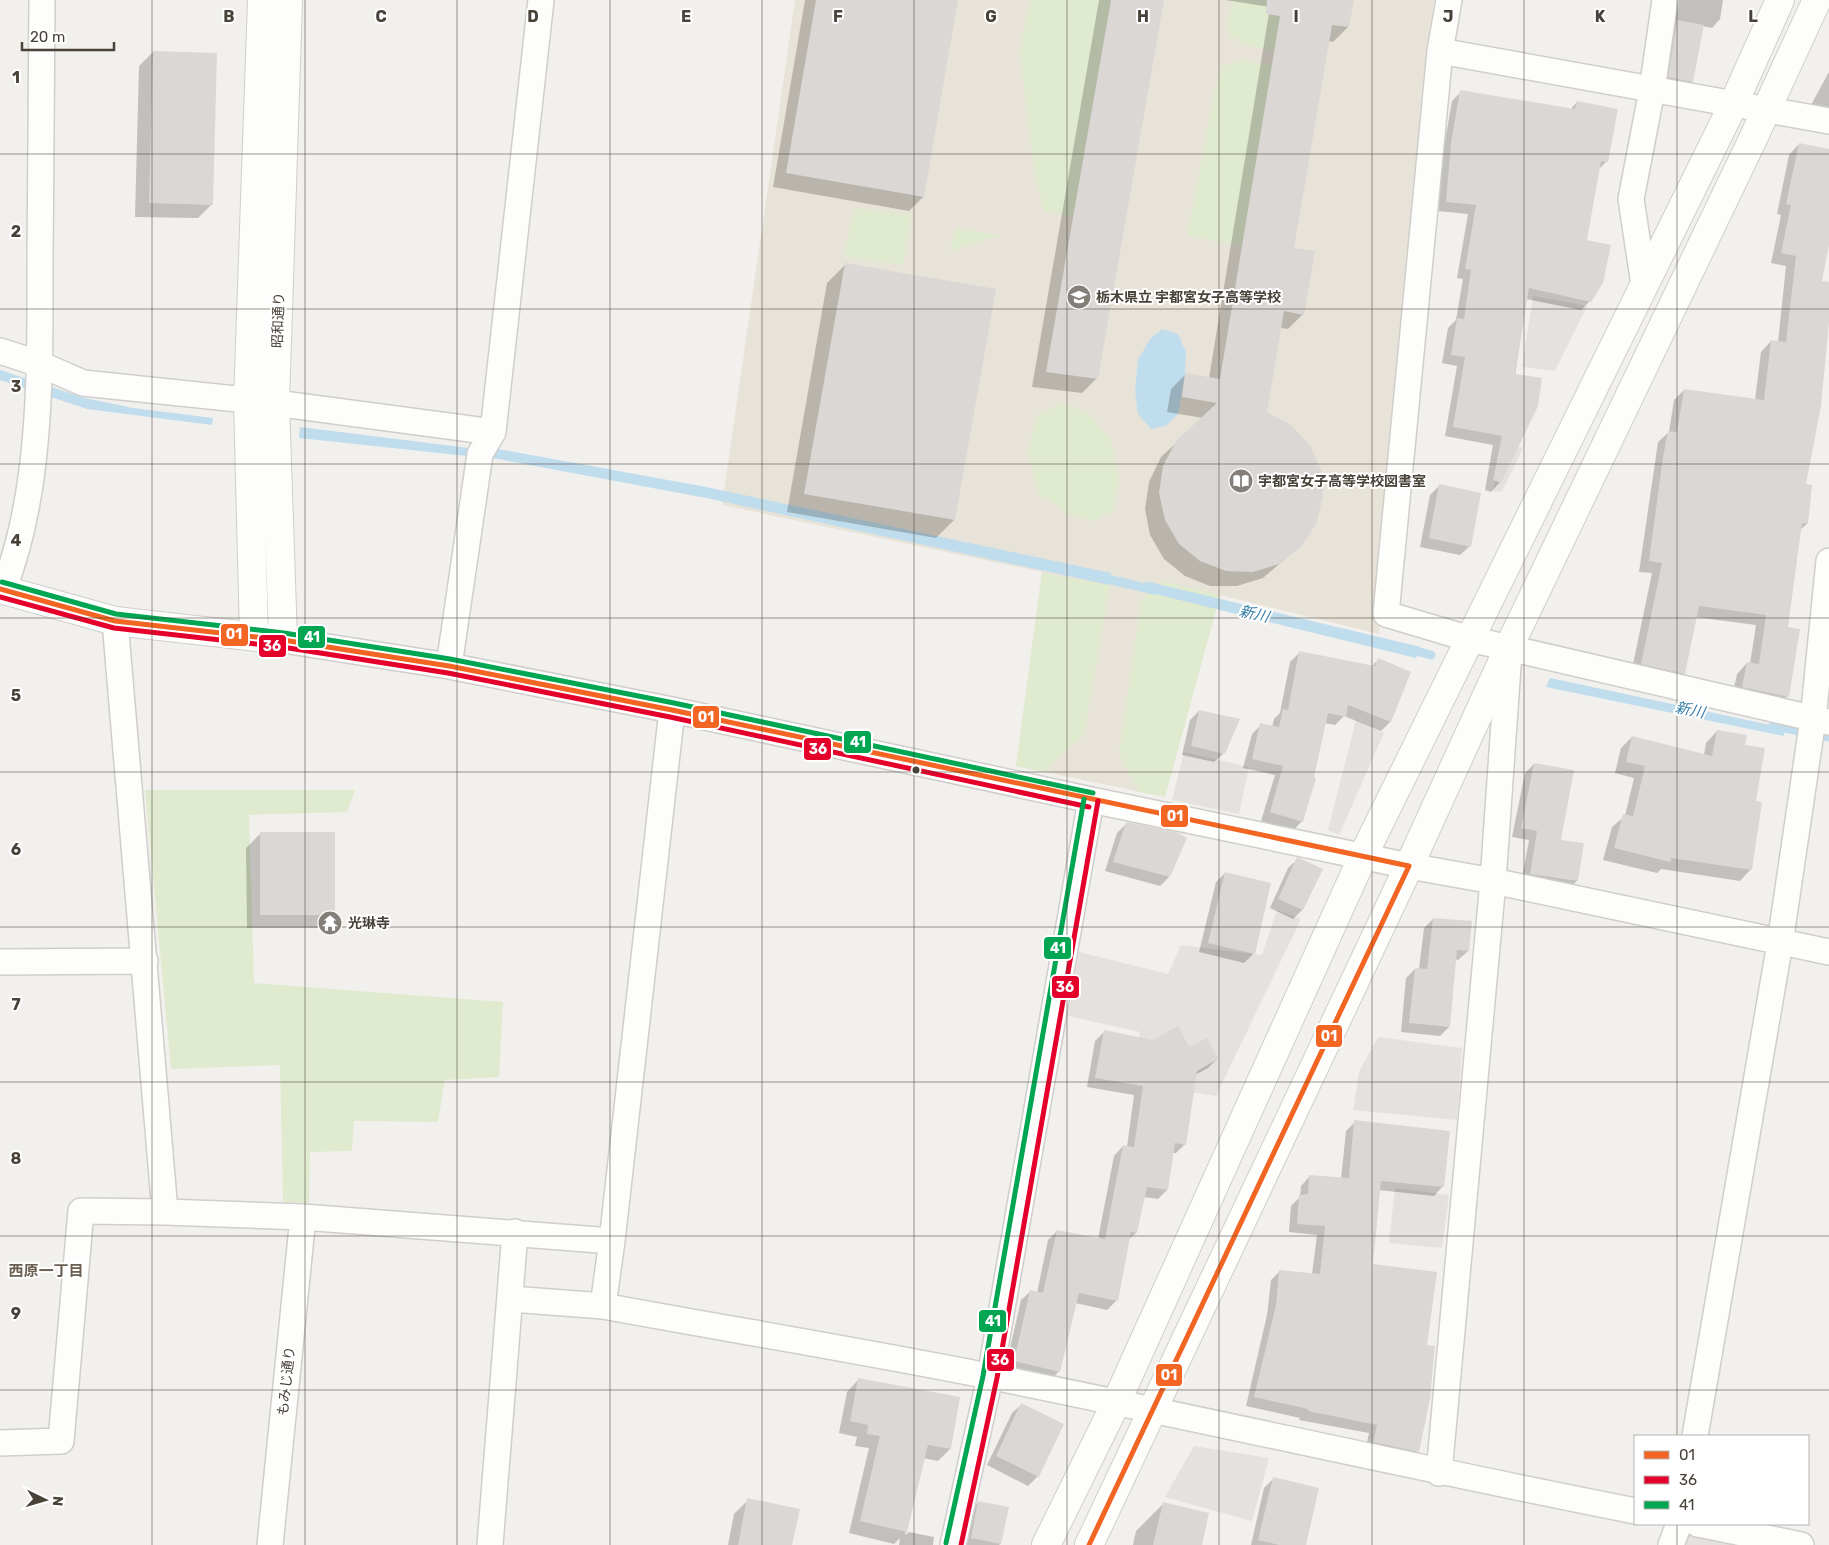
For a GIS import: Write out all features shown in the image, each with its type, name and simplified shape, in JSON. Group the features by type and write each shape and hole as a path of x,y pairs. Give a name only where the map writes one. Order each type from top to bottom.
{"street":[{"path":"42,0 40,364 34,456 27,498 10,572 1,590 115,621 254,636 449,666 672,710 1091,800 1409,866 1493,881 1829,952"},
{"name":"昭和通り","path":"254,636 248,400 262,0"},
{"name":"昭和通り","path":"283,640 275,403 288,0"},
{"path":"449,666 480,454 493,432 541,0"},
{"path":"1449,0 1440,51 1386,614 1470,639 1821,720"},
{"path":"1644,285 1631,200 1652,90 1665,0"},
{"path":"1046,1545 1116,1403 1362,856 1733,105 1780,0"},
{"path":"1089,1545 1409,866 1509,647 1766,111 1817,0"},
{"path":"1440,51 1829,121"},
{"path":"0,351 40,364 83,383 275,403 493,432"},
{"path":"1695,1435 1780,942 1821,720 1829,561"},
{"path":"115,621 165,1212"},
{"path":"1439,1473 1493,881 1509,647"},
{"path":"603,1306 672,710"},
{"path":"953,1545 990,1377 1091,800"},
{"path":"0,962 145,961"},
{"path":"0,1442 62,1441 80,1211 303,1217 612,1241"},
{"name":"もみじ通り","path":"270,1545 303,1217"},
{"path":"490,1545 515,1232"},
{"path":"511,1300 603,1306 990,1377 1153,1410 1439,1473 1634,1511"},
{"path":"1671,1545 1680,1525"},
{"path":"1703,1525 1801,1545"}],"shaded area":[{"name":"栃木県立 宇都宮女子高等学校","path":"795,0 1434,0 1422,90 1379,634 1220,595 1165,797 1016,766 1042,572 722,505"},
{"path":"1533,296 1587,306 1555,371 1522,367"},
{"path":"1501,443 1523,448 1502,492 1493,491"},
{"path":"1356,720 1384,733 1339,835 1328,830"},
{"path":"1184,752 1249,767 1239,814 1172,800"},
{"path":"1277,910 1301,919 1216,1096 1129,1083 1140,1032 1068,1016 1079,952 1168,974 1181,945 1262,955"},
{"path":"1378,1037 1462,1048 1457,1120 1353,1110 1359,1072"},
{"path":"1395,1188 1449,1195 1442,1248 1389,1243"},
{"path":"1194,1446 1269,1458 1252,1521 1165,1497"},
{"path":"1688,1532 1747,1545 1683,1545"}],"green space":[{"path":"1030,0 1111,0 1073,217 1044,211 1034,171 1020,50"},
{"path":"1232,0 1283,1 1275,51 1244,45 1230,35 1227,23"},
{"path":"1242,60 1272,66 1242,246 1187,236 1214,94 1222,66"},
{"path":"854,208 912,215 903,265 844,257"},
{"path":"955,228 1000,235 950,251"},
{"path":"1062,403 1089,413 1111,440 1119,480 1113,510 1094,521 1069,514 1038,493 1028,451 1037,415"},
{"path":"1042,573 1110,585 1084,735 1043,772 1016,766"},
{"path":"1163,581 1220,595 1165,797 1139,792 1119,753 1141,600"},
{"path":"145,790 355,790 347,812 249,815 254,983 503,1002 499,1077 445,1080 438,1122 354,1121 352,1151 310,1152 309,1203 283,1202 280,1065 171,1069"}],"water":[{"path":"1162,329 1178,334 1186,352 1185,373 1178,414 1166,426 1151,429 1138,414 1135,390 1138,360 1150,339"},
{"path":"0,370 85,398 133,408 213,418 212,425 87,409 0,380"},
{"path":"300,427 469,448 467,456 299,438"},
{"path":"498,449 706,487 1111,573 1110,585 706,498 492,458"},
{"path":"1145,581 1421,647 1416,658 1143,591"},
{"path":"1550,678 1785,728 1784,736 1546,687"}],"building":[{"path":"816,0 958,0 924,197 786,173"},
{"path":"1111,0 1164,0 1098,379 1046,372"},
{"path":"1267,0 1354,0 1349,27 1332,25 1294,248 1315,251 1304,315 1284,311 1267,412 1291,425 1310,445 1321,470 1323,497 1316,524 1301,547 1279,564 1253,572 1226,571 1200,561 1179,544 1165,520 1159,493 1163,466 1176,441 1217,403 1182,397 1185,373 1220,379 1280,16 1266,14"},
{"path":"1677,20 1704,25 1693,82 1668,77"},
{"path":"153,51 217,53 213,205 149,203"},
{"path":"1460,90 1575,109 1577,101 1618,109 1608,162 1601,161 1587,240 1611,245 1603,283 1591,302 1529,288 1515,374 1542,378 1538,406 1501,483 1493,480 1502,436 1453,427 1465,357 1451,355 1457,318 1464,319 1471,270 1465,269 1476,205 1446,202 1451,143"},
{"path":"1799,143 1829,149 1829,245 1822,281 1829,282 1829,322 1821,406 1806,484 1812,485 1808,524 1802,523 1788,627 1800,629 1789,697 1742,687 1747,662 1759,664 1766,615 1699,606 1685,674 1641,664 1662,563 1649,561 1663,457 1668,431 1677,432 1684,389 1764,400 1771,340 1786,342 1796,256 1781,253 1791,205 1786,204"},
{"path":"845,263 996,289 955,520 804,494"},
{"path":"1439,484 1481,493 1471,547 1429,538"},
{"path":"1299,651 1375,666 1378,658 1411,672 1391,722 1348,705 1346,717 1328,713 1314,777 1316,778 1303,822 1270,812 1283,766 1252,759 1260,723 1279,727 1283,709 1288,710"},
{"path":"1199,710 1240,719 1225,754 1191,746"},
{"path":"1717,730 1747,735 1745,745 1765,748 1756,801 1762,802 1752,870 1671,858 1670,862 1614,848 1623,814 1633,816 1645,766 1626,762 1632,736 1712,756"},
{"path":"1534,763 1574,770 1561,840 1584,843 1578,881 1530,874 1537,831 1521,828"},
{"path":"1126,822 1176,832 1187,838 1170,877 1113,862"},
{"path":"260,832 335,832 335,915 260,915"},
{"path":"1297,857 1323,869 1303,910 1278,899"},
{"path":"1225,872 1271,883 1255,954 1208,943"},
{"path":"1433,918 1472,921 1469,951 1457,950 1450,1027 1409,1023 1415,968 1427,969"},
{"path":"1178,1026 1189,1047 1207,1038 1218,1059 1197,1071 1186,1145 1175,1143 1168,1190 1147,1187 1137,1233 1131,1232 1118,1301 1079,1293 1060,1372 1014,1361 1030,1290 1043,1293 1057,1230 1105,1239 1123,1145 1134,1147 1143,1086 1095,1078 1104,1030 1153,1040"},
{"path":"1354,1120 1450,1131 1444,1187 1381,1181 1373,1264 1437,1272 1427,1345 1435,1346 1430,1399 1419,1452 1373,1442 1377,1425 1308,1411 1308,1409 1254,1397 1276,1305 1279,1270 1320,1274 1325,1226 1297,1224 1299,1195 1308,1194 1309,1175 1349,1178"},
{"path":"858,1378 960,1397 951,1449 928,1445 907,1532 860,1521 880,1436 867,1434 868,1425 850,1421"},
{"path":"1021,1403 1064,1424 1039,1477 996,1456"},
{"path":"1273,1477 1319,1488 1306,1545 1279,1545 1258,1540"},
{"path":"747,1498 800,1509 792,1545 738,1545"},
{"path":"978,1501 1009,1507 1001,1544 971,1538"},
{"path":"1163,1502 1209,1513 1202,1545 1153,1545"}],"waterway":[{"name":"新川","path":"1099,577 1154,590"},
{"name":"新川","path":"1408,649 1431,655"},
{"name":"新川","path":"1773,726 1829,737"}],"transit line":[{"name":"41","path":"2,582 116,614 284,633 450,659 674,703 1093,793"},
{"name":"01","path":"0,589 115,621 283,640 449,666 672,710 1409,866"},
{"name":"36","path":"0,597 114,628 282,647 448,673 670,717 1089,807"},
{"name":"41","path":"946,1543 983,1376 1084,799"},
{"name":"36","path":"961,1545 997,1378 1098,801"},
{"name":"01","path":"1089,1545 1409,866"}],"place":[{"name":"栃木県立 宇都宮女子高等学校","path":"1079,297"},
{"name":"宇都宮女子高等学校図書室","path":"1241,481"},
{"name":"光琳寺","path":"330,923"}],"district":[{"name":"西原一丁目","path":"46,1271"}]}
